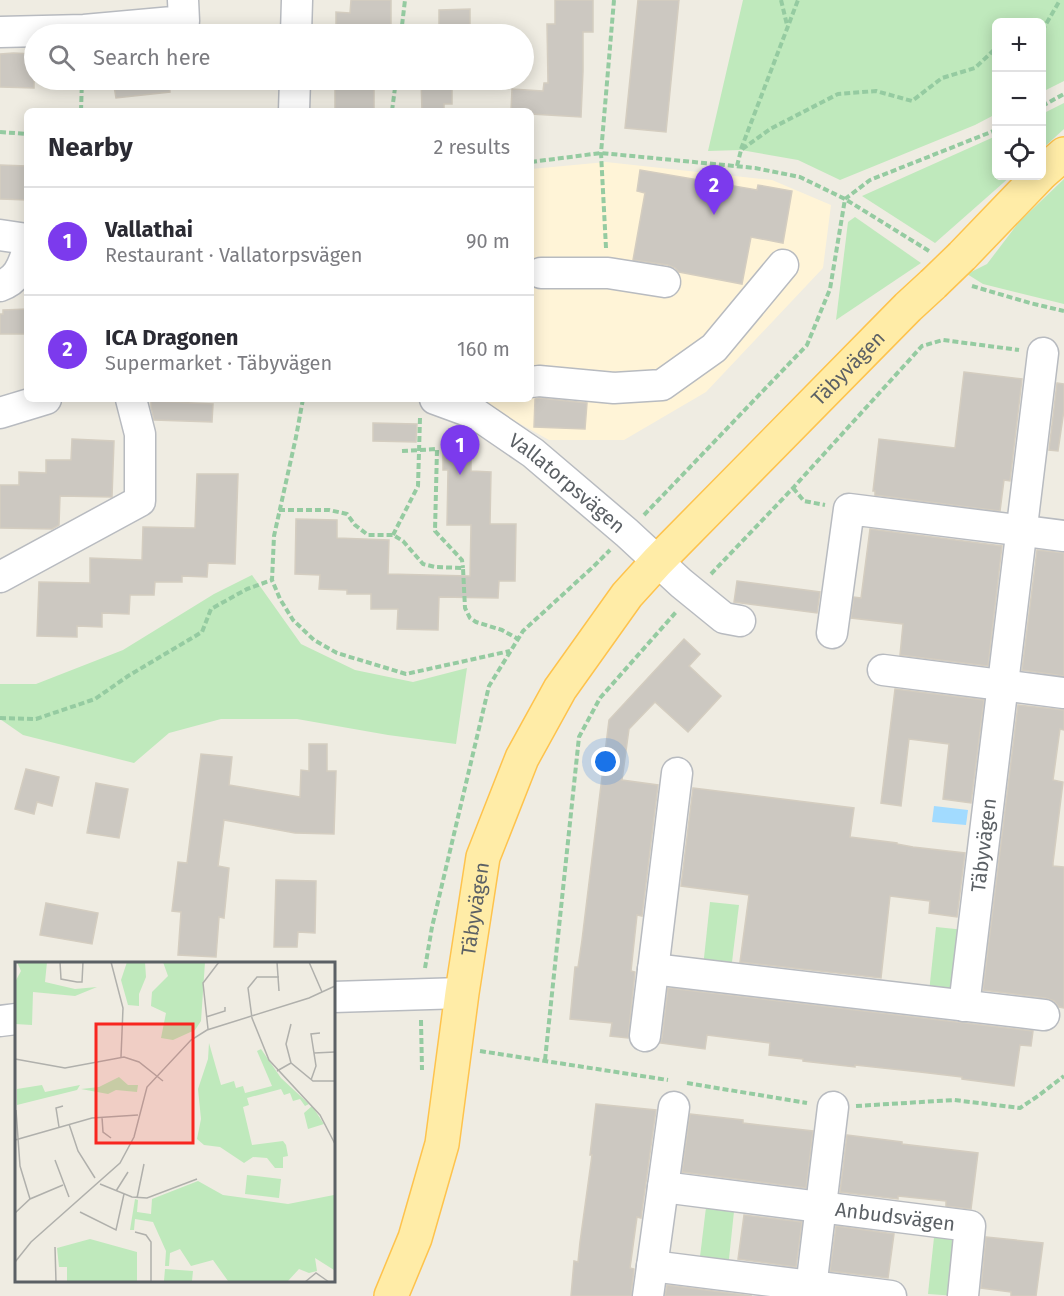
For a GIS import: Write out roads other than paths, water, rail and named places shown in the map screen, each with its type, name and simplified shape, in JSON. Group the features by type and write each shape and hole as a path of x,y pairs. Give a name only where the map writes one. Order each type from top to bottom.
{"main road":[{"name":"Täbyvägen","path":"1046,169 1064,154"},
{"name":"Täbyvägen","path":"391,1296 416,1238 442,1144 483,857 522,758 560,690 627,596 657,562 908,307 962,256 1034,180"}],"street":[{"path":"151,24 184,21 183,0"},
{"path":"296,24 297,0"},
{"path":"0,32 24,31"},
{"path":"294,108 295,90"},
{"path":"0,235 24,239"},
{"path":"0,286 9,283 24,261"},
{"path":"534,382 614,388 662,385 714,348 783,265"},
{"path":"541,273 608,273 665,282"},
{"name":"Täbyvägen","path":"964,1006 1043,353"},
{"path":"0,413 36,402"},
{"path":"0,577 140,501 140,434 132,402"},
{"name":"Vallatorpsvägen","path":"428,404 483,407 657,562"},
{"path":"832,633 849,509 1064,536"},
{"path":"657,562 723,618 740,621"},
{"path":"883,670 1064,693"},
{"path":"645,1036 677,773"},
{"path":"653,969 1044,1015"},
{"path":"334,997 462,993"},
{"path":"0,1021 15,1019"},
{"path":"648,1296 676,1090"},
{"name":"Anbudsvägen","path":"810,1291 833,1107"},
{"name":"Anbudsvägen","path":"663,1187 970,1226 963,1296"},
{"path":"652,1266 810,1291 891,1296"}],"water":[{"path":"934,806 968,810 966,825 932,822"}],"place":[{"name":"ICA Dragonen","path":"714,215"},
{"name":"Vallathai","path":"460,475"}]}
